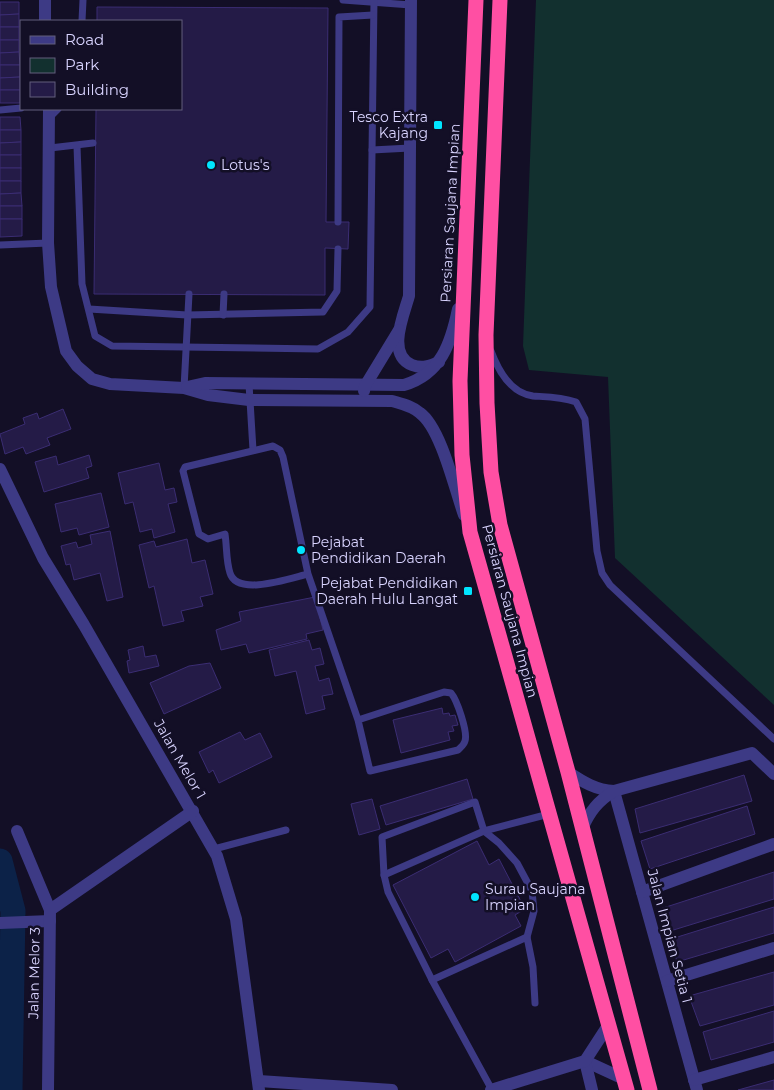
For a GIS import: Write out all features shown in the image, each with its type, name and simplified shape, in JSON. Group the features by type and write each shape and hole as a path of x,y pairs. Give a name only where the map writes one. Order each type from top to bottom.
{"highway":[{"name":"Persiaran Saujana Impian","path":"476,3 462,290 460,381 462,455 470,532 626,1084"},
{"name":"Persiaran Saujana Impian","path":"499,4 486,335 486,403 491,472 500,525 568,772 650,1090"}],"street":[{"path":"45,0 46,20"},
{"path":"411,2 409,296 400,329 398,346 403,360 420,367 439,362"},
{"path":"49,114 48,243 51,288 66,351 77,366 92,379 110,384 184,388 208,394 249,400 392,401 409,406 422,413 431,424 437,436 470,532"},
{"path":"184,388 206,384 398,386 417,381 428,374 439,362 452,337 462,290"},
{"path":"363,401 365,386 400,329"},
{"name":"Jalan Melor 1","path":"0,469 42,558 214,849 236,920 259,1086"},
{"path":"582,829 590,810 600,800 614,791 752,753 774,774"},
{"path":"568,772 585,784 603,790 614,791"},
{"name":"Jalan Impian Setia 1","path":"614,791 695,1085"},
{"name":"Jalan Melor 3","path":"48,1090 46,918 193,811"},
{"path":"0,923 46,918 17,831"},
{"path":"642,892 774,844"},
{"path":"666,981 774,948"},
{"path":"492,1090 585,1061 609,1024"},
{"path":"695,1085 774,1057"},
{"path":"585,1061 626,1084"},
{"path":"585,1061 592,1090"},
{"path":"259,1086 392,1090"}],"lane":[{"path":"82,20 83,0"},
{"path":"342,0 411,2"},
{"path":"77,146 82,284 95,336 112,346 318,349 348,332 370,307 374,1"},
{"path":"338,222 339,17 373,15"},
{"path":"0,110 20,108"},
{"path":"50,148 93,144"},
{"path":"372,150 410,148"},
{"path":"0,245 48,243"},
{"path":"89,309 188,315 323,312 337,291 338,249"},
{"path":"184,388 189,294"},
{"path":"223,314 224,294"},
{"path":"486,335 498,370 513,386 530,396 561,396 576,402 584,419 602,573 610,585 774,739"},
{"path":"249,384 253,450"},
{"path":"308,574 247,586 237,582 230,574 225,534 208,539 198,534 183,471 184,467 273,446 280,450 308,574 358,720 370,771 458,750 465,744 466,736 456,699 451,693 444,692 358,720"},
{"path":"492,1090 432,980 388,892 384,875 382,837 475,802 484,831 499,843 517,863 532,891 534,911 527,937 533,967 535,1003"},
{"path":"384,875 484,831 549,814"},
{"path":"214,849 286,830"},
{"path":"432,980 527,937"}],"green space":[{"path":"536,0 774,0 774,705 615,558 608,377 529,370 523,346"}],"building":[{"path":"0,2 19,2 19,14 0,15"},
{"name":"Lotus's","path":"97,7 328,8 326,222 349,222 348,249 325,248 325,295 94,294 96,110 182,110 182,20 97,20"},
{"path":"19,14 19,27 0,27 0,15"},
{"path":"0,27 19,27 19,40 0,40"},
{"path":"0,40 19,40 19,52 0,53"},
{"path":"19,52 20,65 0,65 0,53"},
{"path":"0,65 20,65 20,77 0,78"},
{"path":"20,77 20,90 0,90 0,78"},
{"path":"0,90 20,90 20,103 0,103"},
{"path":"0,117 20,117 21,130 0,130"},
{"path":"0,130 21,130 21,142 0,143"},
{"path":"21,142 21,155 0,155 0,143"},
{"path":"0,155 21,155 21,168 0,168"},
{"path":"0,168 21,168 21,181 0,181"},
{"path":"0,181 21,181 21,193 0,194"},
{"path":"21,193 22,206 0,206 0,194"},
{"path":"0,206 22,206 22,219 0,219"},
{"path":"0,219 22,219 22,236 0,237"},
{"path":"63,409 71,429 47,438 50,445 26,454 23,447 5,454 0,434 25,424 23,418 37,413 39,419"},
{"path":"89,455 92,466 86,468 89,478 44,492 35,462 56,456 58,465"},
{"path":"159,463 165,490 174,488 177,502 168,504 175,532 154,538 152,529 140,532 133,502 125,504 118,473"},
{"path":"101,493 109,527 79,535 77,528 61,532 55,504"},
{"path":"110,531 123,597 107,601 100,573 74,580 70,564 66,565 61,546 76,542 78,548 92,544 90,535"},
{"path":"187,539 192,563 205,560 213,594 200,597 203,606 181,611 184,621 163,626 154,586 149,588 139,545 154,541 156,547"},
{"path":"315,597 323,630 306,634 307,639 249,653 246,644 221,650 216,630 241,621 239,612"},
{"path":"309,640 312,650 320,648 324,664 315,666 319,681 329,678 333,694 322,696 325,709 306,714 296,671 275,676 269,650"},
{"path":"143,646 145,657 156,655 159,666 129,673 127,661 130,660 128,650"},
{"path":"210,663 221,688 164,714 150,683 189,666"},
{"path":"442,708 443,714 455,715 458,725 452,726 454,731 448,732 450,740 401,753 393,720"},
{"path":"240,732 245,740 260,733 272,757 219,783 213,770 209,773 199,752"},
{"path":"744,775 752,801 640,833 635,809"},
{"path":"467,779 473,799 386,825 380,806"},
{"path":"372,799 380,829 359,835 351,804"},
{"path":"747,806 755,834 650,869 641,841"},
{"path":"477,841 489,865 499,859 525,909 515,915 521,926 455,962 448,949 431,958 393,885"},
{"path":"774,872 774,899 667,932 660,909"},
{"path":"774,907 774,933 677,962 671,939"},
{"path":"774,972 774,1005 700,1026 689,996"},
{"path":"774,1011 774,1042 711,1060 703,1032"},
{"path":"774,1080 774,1090 738,1090"}],"waterway":[{"path":"0,861 13,911 10,1090"}],"place":[{"name":"Tesco Extra Kajang","path":"438,125"},
{"name":"Lotus's","path":"211,165"},
{"name":"Pejabat Pendidikan Daerah","path":"301,550"},
{"name":"Pejabat Pendidikan Daerah Hulu Langat","path":"468,591"},
{"name":"Surau Saujana Impian","path":"475,897"}]}
